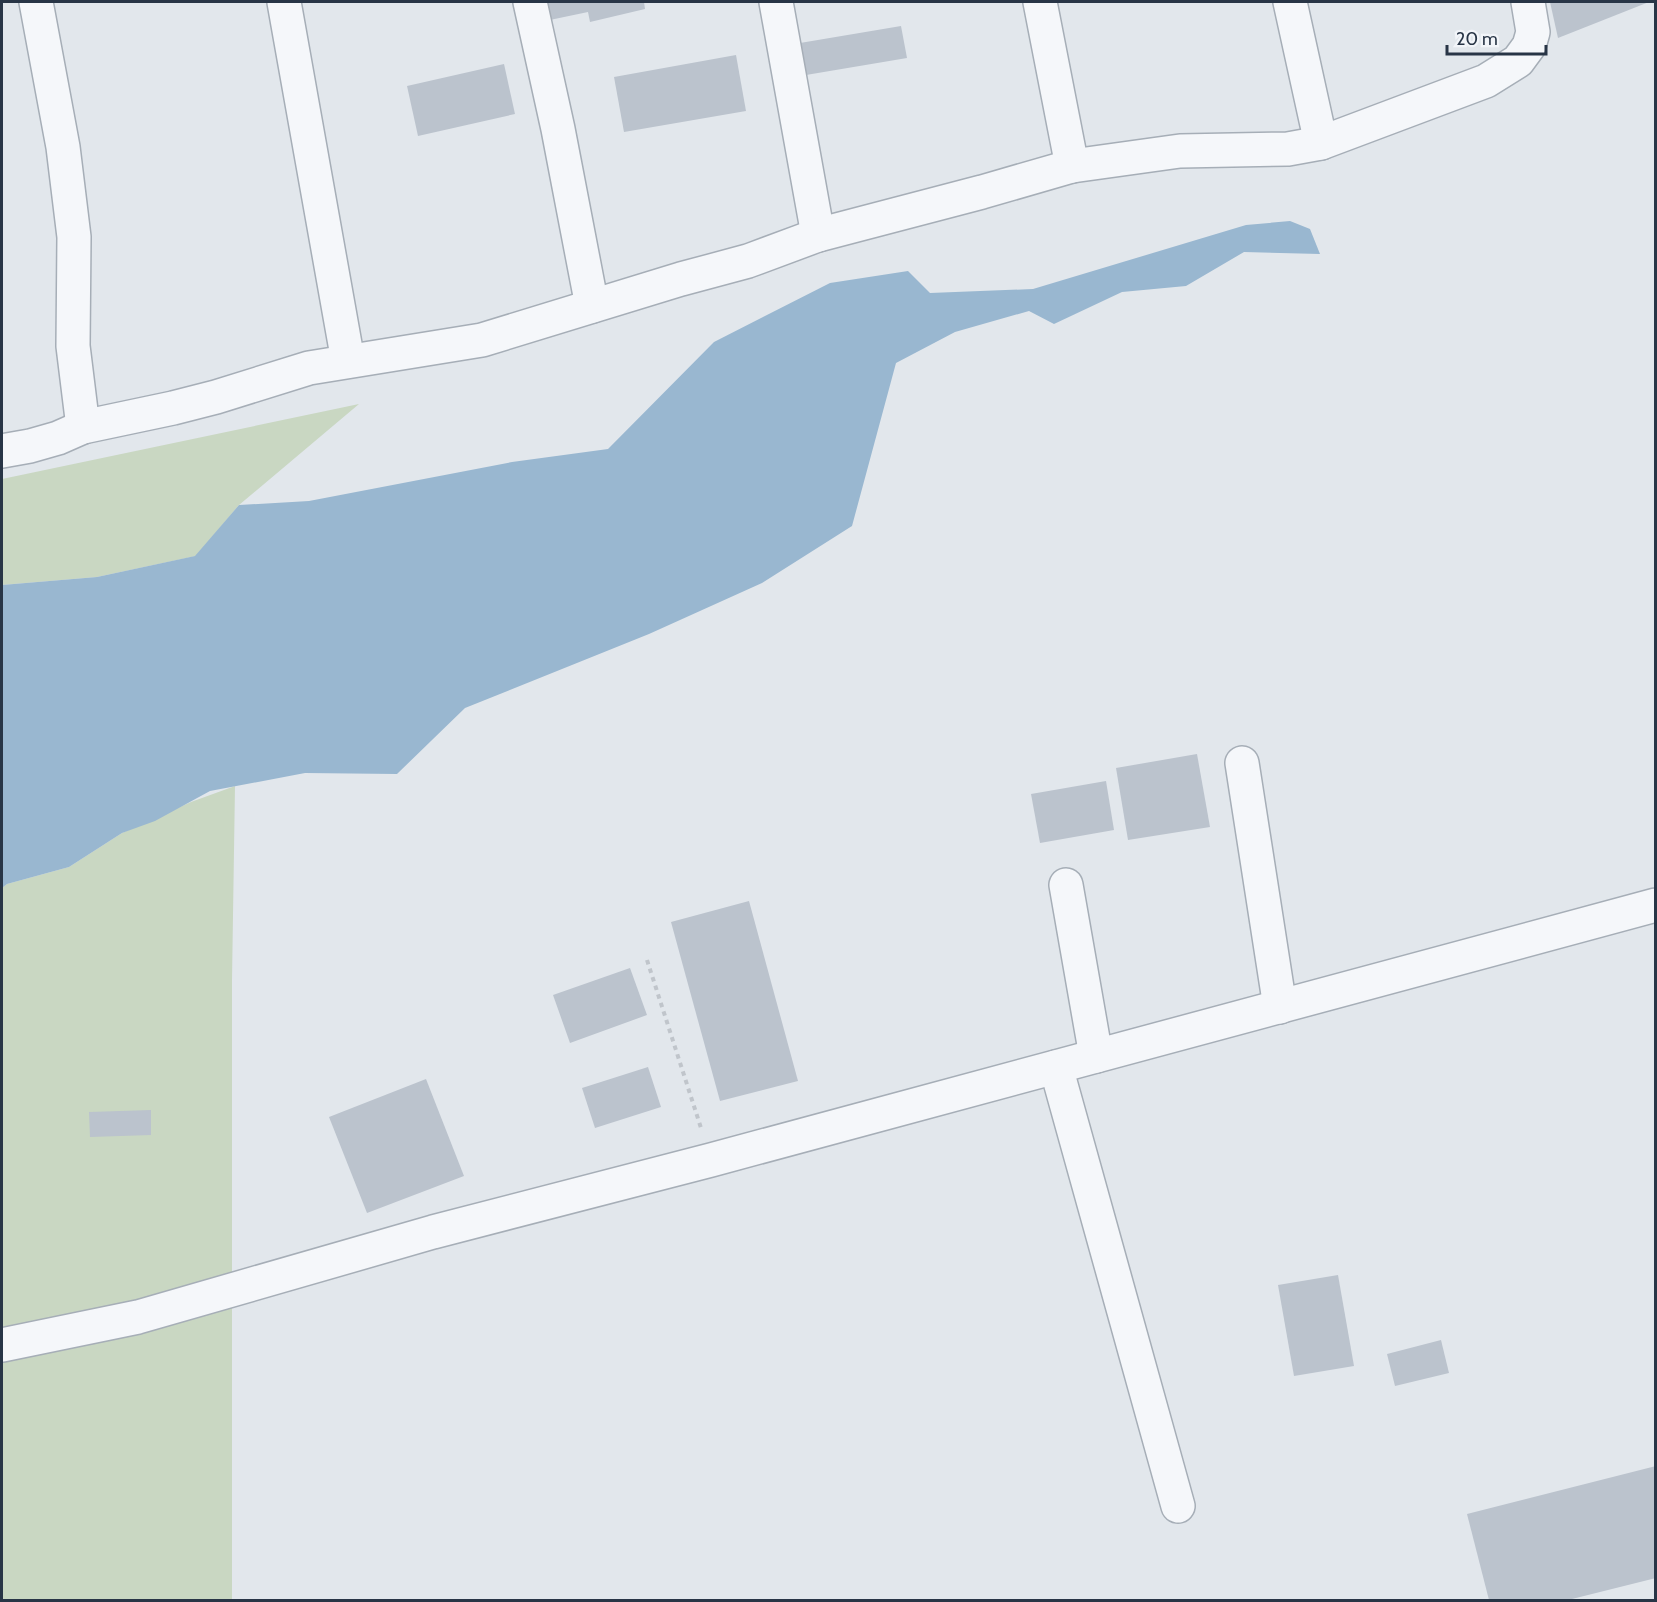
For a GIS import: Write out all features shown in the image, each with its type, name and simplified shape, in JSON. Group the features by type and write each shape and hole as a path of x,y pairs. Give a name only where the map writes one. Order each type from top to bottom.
{"street":[{"path":"36,2 63,147 74,237 73,346 83,427"},
{"path":"284,2 348,361"},
{"path":"530,2 558,129 592,306"},
{"path":"776,2 818,235"},
{"path":"1040,2 1072,166"},
{"path":"1290,2 1321,143"},
{"path":"2,451 58,438 83,427 173,408 309,368 482,340 748,261 818,235 1072,166 1180,151 1288,149 1321,143 1486,81 1518,61 1529,46 1533,32 1528,2"},
{"path":"1242,763 1280,1006"},
{"path":"1066,885 1096,1056"},
{"path":"2,1345 138,1317 433,1232 711,1160 1656,905"},
{"path":"1056,1067 1178,1506"}],"path":[{"path":"647,960 711,1160"}],"green space":[{"path":"359,404 239,505 196,556 97,577 2,585 2,479"},
{"path":"235,786 232,980 232,1600 2,1600 2,888 7,884 69,867 122,833 191,802"}],"water":[{"path":"1290,221 1310,229 1320,254 1244,252 1186,286 1122,292 1054,324 1029,311 955,332 896,363 852,526 762,583 649,634 465,708 397,774 305,773 210,791 155,821 122,833 69,867 7,884 2,888 2,585 97,577 195,556 239,505 309,501 512,462 608,449 714,342 830,283 908,271 930,293 1033,289 1246,225"}],"building":[{"path":"644,2 645,9 590,22 588,12 545,21 541,3"},
{"path":"1550,2 1649,2 1558,38"},
{"path":"901,26 907,58 806,75 800,43"},
{"path":"736,55 746,111 624,132 614,77"},
{"path":"504,64 515,114 418,136 407,86"},
{"path":"1197,754 1210,827 1128,840 1116,768"},
{"path":"1106,781 1114,830 1040,843 1031,794"},
{"path":"749,901 798,1081 720,1101 671,922"},
{"path":"630,968 647,1015 570,1043 553,995"},
{"path":"648,1067 661,1107 595,1128 582,1088"},
{"path":"426,1079 464,1176 367,1213 329,1117"},
{"path":"151,1110 151,1135 90,1137 89,1112"},
{"path":"1338,1275 1354,1366 1294,1376 1278,1285"},
{"path":"1441,1340 1449,1373 1395,1386 1387,1354"},
{"path":"1656,1466 1656,1578 1568,1600 1489,1600 1467,1514"}]}
